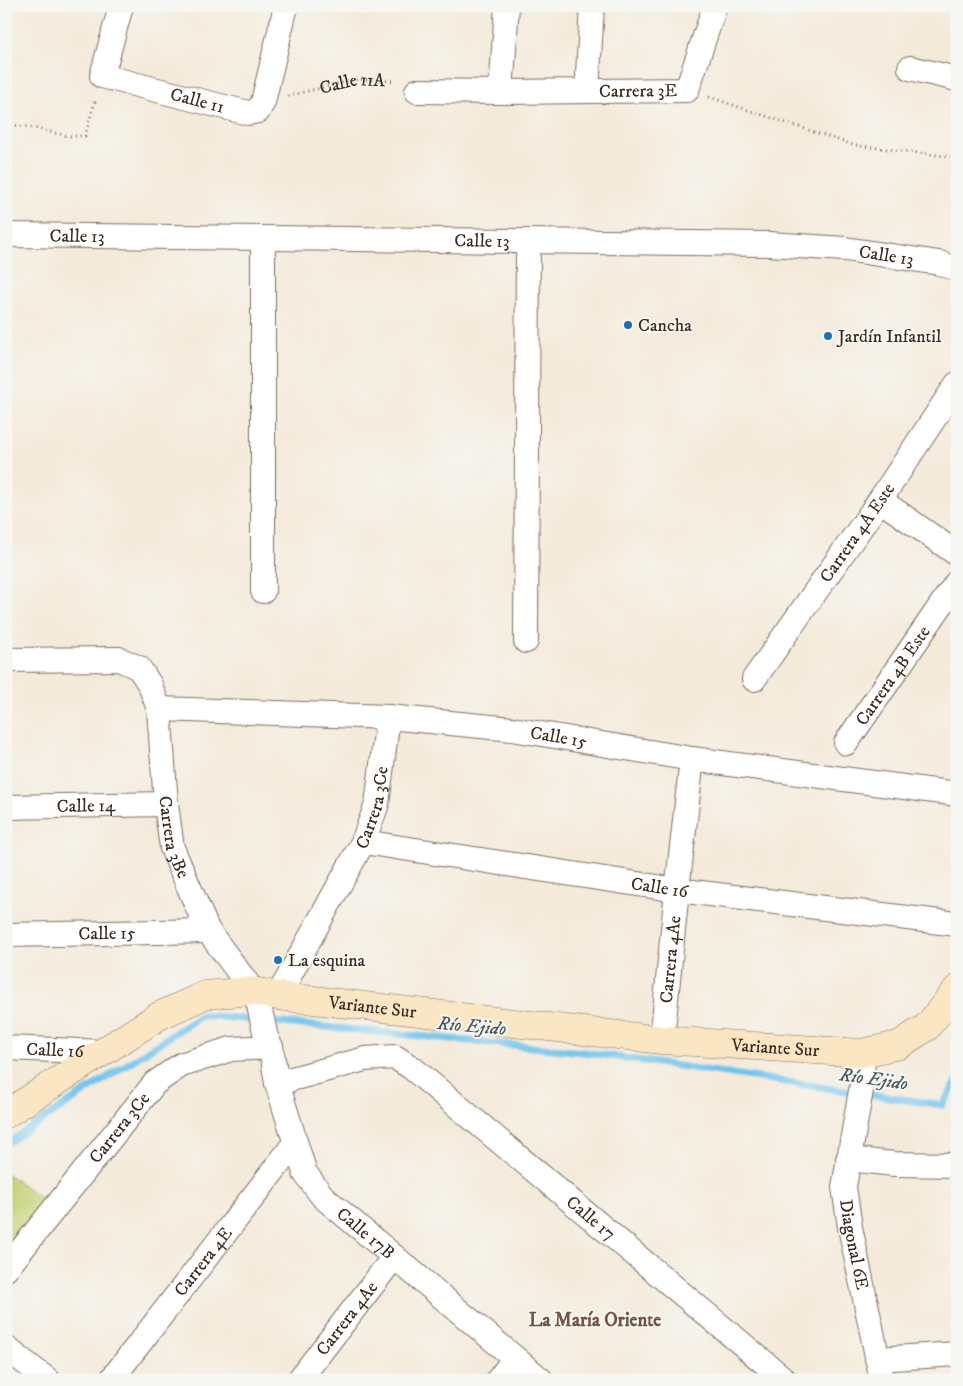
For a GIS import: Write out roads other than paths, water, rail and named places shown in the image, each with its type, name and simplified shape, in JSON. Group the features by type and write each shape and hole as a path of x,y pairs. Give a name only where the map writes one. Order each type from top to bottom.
{"main road":[{"name":"Variante Sur","path":"6,1114 159,1016 205,996 263,996 662,1040 862,1066 927,1027 957,989"}],"street":[{"name":"Calle 11","path":"121,6 102,76 248,113 258,111 263,102 286,6"},
{"path":"418,91 502,92 507,6"},
{"path":"587,91 592,6"},
{"name":"Carrera 3E","path":"502,92 687,90 715,6"},
{"path":"910,68 957,79"},
{"name":"Calle 13","path":"6,235 769,244 845,249 939,263 957,269"},
{"path":"263,591 264,238"},
{"path":"526,641 528,241"},
{"name":"Carrera 4A Este","path":"754,679 880,500 957,384"},
{"path":"880,500 957,554"},
{"name":"Carrera 4B Este","path":"846,743 957,582"},
{"name":"Carrera 3Be","path":"6,660 119,659 139,668 150,685 159,708 166,804 172,848 208,931 263,996"},
{"name":"Calle 15","path":"159,708 388,717 512,729 692,759 957,794"},
{"name":"Carrera 3Ce","path":"263,996 363,842 377,804 388,717"},
{"name":"Carrera 4Ae","path":"662,1040 692,759"},
{"name":"Calle 14","path":"6,807 166,804"},
{"name":"Calle 16","path":"363,842 677,890 957,924"},
{"name":"Calle 15","path":"6,935 208,931"},
{"name":"Calle 17B","path":"263,996 277,1083 305,1173 323,1197 541,1380"},
{"name":"Carrera 3Ce","path":"6,1269 155,1083 181,1066 231,1049 269,1042"},
{"name":"Calle 16","path":"6,1048 104,1052"},
{"name":"Calle 17","path":"277,1083 365,1058 396,1057 412,1068 785,1380"},
{"name":"Diagonal 6E","path":"862,1066 844,1187 850,1227 880,1369"},
{"name":"Carrera 4E","path":"111,1380 295,1143"},
{"path":"848,1159 894,1164 957,1165"},
{"name":"Carrera 4Ae","path":"299,1380 394,1257"},
{"path":"6,1348 48,1380"},
{"path":"880,1369 957,1354"},
{"path":"498,1380 515,1358"}],"waterway":[{"name":"Río Ejido","path":"6,1144 202,1015 583,1052 942,1105 957,1082"}],"place":[{"name":"Cancha","path":"628,325"},
{"name":"Jardín Infantil","path":"828,336"},
{"name":"La esquina","path":"278,960"}],"district":[{"name":"La María Oriente","path":"595,1319"}]}
